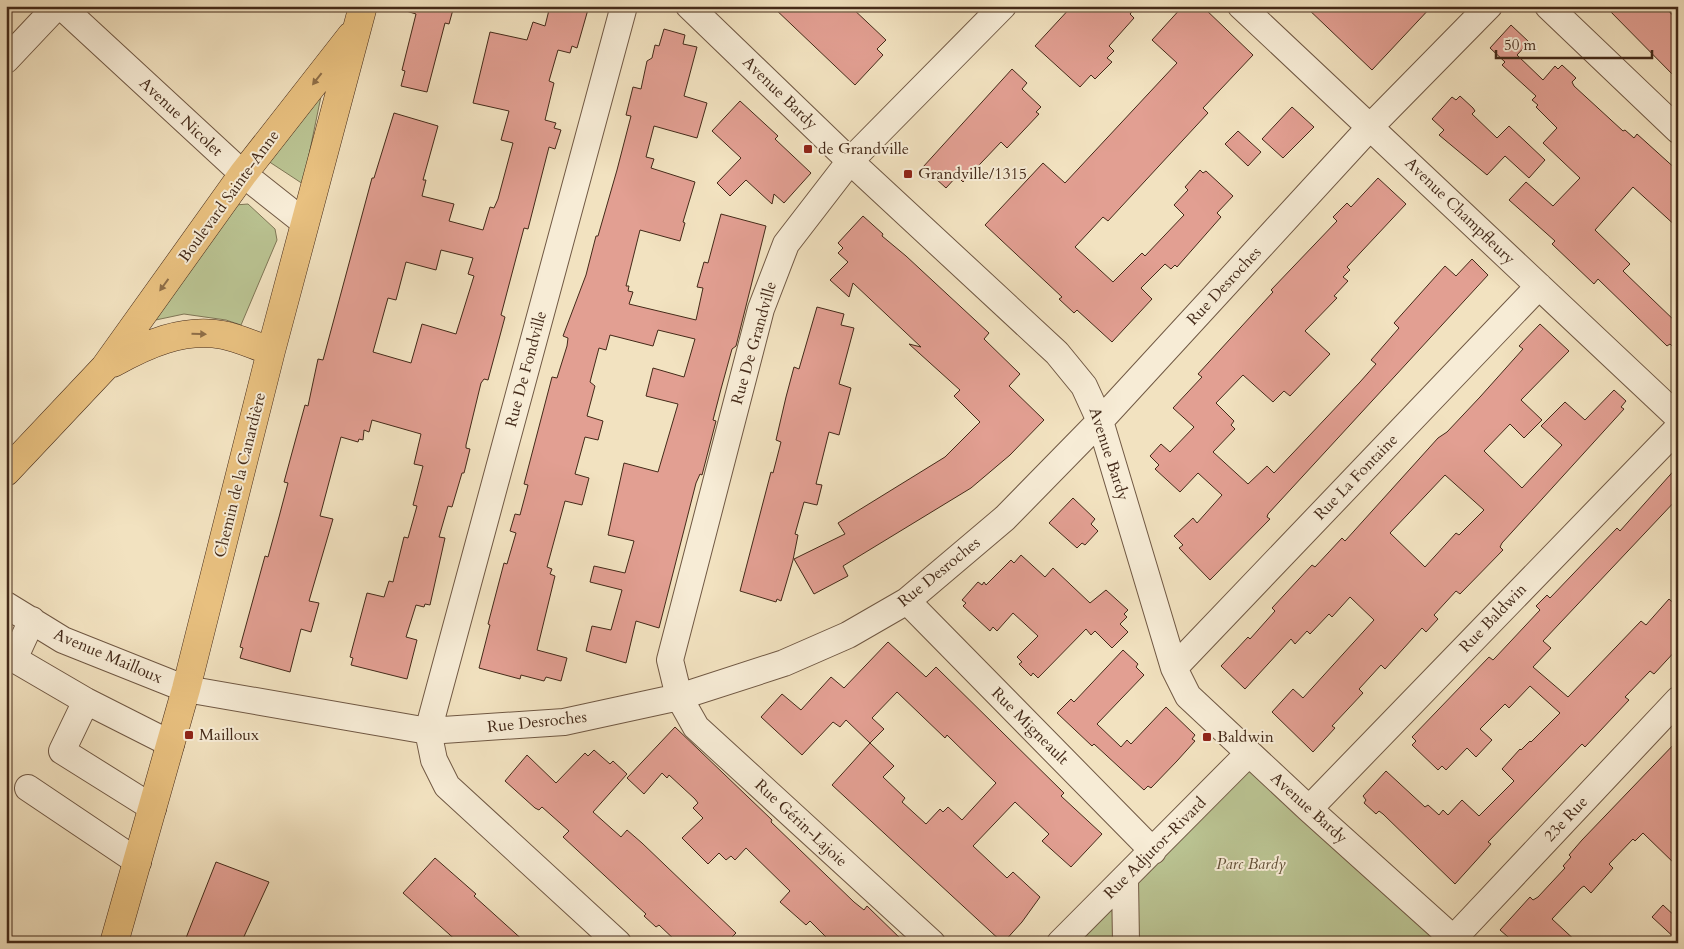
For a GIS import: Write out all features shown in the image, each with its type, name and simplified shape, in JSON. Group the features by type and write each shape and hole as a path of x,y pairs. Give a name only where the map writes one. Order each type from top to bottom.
{"main road":[{"name":"Boulevard Sainte-Anne","path":"6,472 105,367 243,174 361,17"},
{"name":"Chemin de la Canardière","path":"114,943 186,689 271,351 361,17"},
{"name":"Boulevard Sainte-Anne","path":"105,367 143,346 184,334 223,335 271,351"}],"street":[{"path":"6,60 59,6"},
{"name":"Avenue Nicolet","path":"59,6 243,174 305,224"},
{"name":"Rue De Fondville","path":"428,731 624,6"},
{"name":"Avenue Bardy","path":"689,6 850,161 1057,353 1084,386 1100,420 1174,668 1188,696 1309,809 1456,941"},
{"name":"Rue De Grandville","path":"679,698 670,660 761,309 786,244 850,161 1003,6"},
{"name":"Avenue Champfleury","path":"1241,6 1371,126 1678,417"},
{"name":"Rue Desroches","path":"186,689 428,731 564,722 679,698 784,663 848,634 907,601 1005,518 1100,420 1371,126 1489,6"},
{"path":"1548,6 1678,130"},
{"name":"Rue La Fontaine","path":"1174,668 1538,286"},
{"name":"Rue Baldwin","path":"1309,809 1678,428"},
{"name":"Rue Migneault","path":"907,601 1153,851"},
{"name":"Avenue Mailloux","path":"6,605 63,640 186,689"},
{"path":"32,620 14,659 86,701 171,744"},
{"name":"Rue Gérin-Lajoie","path":"679,698 696,727 932,943"},
{"name":"23e Rue","path":"1456,941 1678,700"},
{"path":"86,701 62,751 153,808"},
{"path":"428,731 434,760 447,786 618,943"},
{"name":"Rue Adjutor-Rivard","path":"1060,943 1249,754"},
{"path":"28,788 138,862"},
{"path":"1125,879 1126,943"}],"green space":[{"path":"326,72 303,184 268,161"},
{"path":"248,204 275,229 277,240 241,325 226,320 184,314 151,321 235,205"},
{"name":"Parc Bardy","path":"1249,753 1458,943 1060,943"}],"building":[{"path":"404,6 454,6 449,24 445,23 427,92 401,86 405,71 402,70 416,14 403,10"},
{"path":"550,6 589,6 577,48 572,46 570,53 558,50 549,81 554,83 545,120 556,123 554,128 561,130 555,149 549,147 528,229 524,228 501,315 505,317 488,380 484,379 481,383 466,445 466,448 470,449 464,473 462,473 452,507 448,506 439,537 445,538 430,605 425,604 424,607 416,605 406,637 417,640 407,679 351,665 353,658 350,657 367,593 384,597 389,581 393,582 404,537 408,538 417,506 413,505 423,466 414,464 421,434 372,420 369,432 364,430 363,440 359,439 358,442 341,437 320,516 333,519 309,601 319,603 311,632 301,629 290,672 240,658 243,648 240,647 265,556 268,557 288,483 284,482 305,405 308,406 318,359 323,360 372,178 374,178 394,113 438,126 423,180 426,180 422,196 454,204 449,221 483,230 490,207 494,208 498,199 513,143 501,140 509,111 473,103 490,32 527,40 533,22 545,26","holes":["441,250 473,258 468,274 474,276 456,334 422,324 411,363 373,352 388,298 396,300 406,262 436,270"]},
{"path":"772,6 850,6 886,40 877,49 883,55 855,85"},
{"path":"1072,6 1137,6 1130,14 1134,18 1109,46 1114,51 1107,58 1112,62 1095,79 1091,75 1080,87 1035,46"},
{"path":"1183,6 1202,6 1253,55 1203,108 1208,113 1108,221 1103,217 1075,247 1113,282 1142,253 1145,256 1184,215 1174,205 1188,190 1185,187 1200,170 1203,173 1206,171 1233,196 1217,213 1221,217 1177,267 1175,265 1171,269 1165,264 1141,288 1152,299 1112,342 1077,310 1074,313 1059,299 1062,297 985,225 1043,163 1065,183 1177,63 1152,40"},
{"path":"1305,6 1432,6 1372,70"},
{"path":"1605,6 1663,6 1678,20 1678,80"},
{"path":"1511,25 1529,42 1517,55 1543,80 1555,66 1558,69 1562,65 1576,78 1572,82 1574,86 1623,131 1625,130 1634,138 1637,134 1678,171 1678,228 1633,187 1595,230 1630,264 1623,271 1678,324 1678,352 1670,344 1667,346 1598,279 1594,284 1552,244 1555,241 1509,200 1526,182 1553,206 1580,178 1543,143 1557,128 1536,107 1538,105 1532,100 1536,96 1502,65 1505,62 1490,48"},
{"path":"664,29 685,35 683,44 697,47 684,96 707,103 697,138 654,126 646,157 654,159 651,168 695,182 683,222 685,223 680,241 640,230 626,286 629,286 628,291 633,292 629,304 696,320 703,288 697,287 704,262 708,263 721,214 766,226 736,346 732,349 713,420 716,421 702,475 700,474 696,483 659,628 636,621 626,663 586,651 592,626 611,630 622,590 590,582 594,566 625,573 634,541 608,535 624,463 658,472 678,404 646,396 653,368 684,377 695,339 658,330 653,346 610,335 606,350 599,348 590,382 595,386 587,416 603,421 598,440 585,437 575,474 589,478 582,505 565,501 547,567 552,569 550,574 555,576 537,650 567,658 561,681 546,677 544,681 521,675 520,679 479,668 490,625 488,624 504,563 507,564 516,533 510,531 515,514 520,515 528,485 524,484 552,377 557,378 567,346 568,338 563,336 586,275 617,170 631,116 626,115 633,87 641,89 647,61 652,58 655,45 659,46"},
{"path":"1012,69 1027,83 1022,89 1041,107 1036,112 1039,114 1007,148 1001,142 963,182 957,176 946,188 923,167"},
{"path":"1460,96 1475,111 1472,114 1497,138 1509,126 1545,160 1529,178 1505,156 1487,175 1439,135 1444,130 1432,119 1452,97 1456,100"},
{"path":"740,101 778,136 775,139 811,173 784,203 774,194 772,204 746,180 730,196 717,183 741,158 712,131"},
{"path":"1292,107 1314,127 1283,158 1262,139"},
{"path":"1238,131 1261,152 1248,166 1225,144"},
{"path":"1378,178 1406,204 1347,267 1350,270 1343,277 1348,281 1334,296 1337,298 1305,331 1330,354 1290,396 1284,391 1273,402 1243,375 1216,403 1234,421 1231,425 1235,429 1213,452 1248,484 1267,466 1274,473 1360,382 1376,364 1371,360 1399,328 1394,323 1445,266 1456,276 1472,259 1488,275 1268,514 1267,517 1270,519 1210,580 1179,548 1183,545 1174,536 1193,518 1197,523 1222,495 1198,473 1180,492 1155,469 1159,465 1150,456 1161,444 1170,452 1194,427 1173,408 1202,377 1198,374 1273,292 1271,290 1337,221 1333,217 1347,203 1351,207"},
{"path":"863,216 883,234 882,236 989,333 984,339 1020,374 1009,386 1044,420 1010,455 971,488 843,566 848,576 814,594 794,559 845,534 838,523 945,457 980,422 954,396 960,390 909,344 921,347 853,283 849,297 830,280 848,262 838,253 843,248 838,243"},
{"path":"817,307 844,314 841,325 854,328 839,384 851,388 839,435 829,432 816,484 822,485 817,505 804,502 795,534 798,535 793,560 781,601 777,599 776,602 740,591 771,472 773,473 781,442 776,440 794,367 799,369"},
{"path":"1540,324 1569,351 1521,400 1542,420 1524,438 1510,424 1484,451 1522,488 1562,445 1541,426 1565,402 1585,420 1614,390 1626,401 1621,407 1624,409 1502,543 1500,547 1503,550 1460,594 1456,591 1434,615 1438,619 1426,632 1422,628 1385,669 1381,665 1359,689 1363,693 1332,726 1335,728 1313,752 1272,712 1293,689 1303,698 1374,620 1350,597 1332,617 1329,614 1310,634 1307,631 1295,644 1291,639 1245,689 1221,666 1248,637 1250,639 1275,611 1272,608 1312,565 1315,567 1342,538 1345,541 1438,438 1447,432 1480,397 1523,349 1519,346","holes":["1445,475 1484,510 1459,535 1456,533 1425,567 1390,533"]},
{"path":"1678,466 1678,498 1543,641 1551,648 1533,667 1568,697 1641,621 1646,625 1669,599 1678,607 1678,648 1654,674 1650,671 1625,697 1629,700 1585,747 1582,744 1488,842 1491,844 1455,884 1383,814 1379,811 1376,814 1364,803 1366,800 1363,796 1386,771 1425,807 1428,805 1439,815 1443,810 1448,815 1462,800 1479,816 1514,781 1502,769 1520,749 1531,742 1560,713 1530,686 1509,708 1505,704 1480,729 1492,740 1476,757 1467,748 1446,770 1442,766 1438,770 1412,745 1416,741 1412,737 1489,657 1493,660 1495,658 1540,610 1536,606 1547,595 1550,598 1617,528 1620,531"},
{"path":"1073,498 1095,519 1091,524 1098,531 1085,545 1082,543 1077,548 1049,523"},
{"path":"1021,555 1045,577 1053,568 1090,603 1106,590 1128,610 1124,614 1127,617 1120,624 1128,632 1112,648 1095,631 1091,635 1086,629 1038,678 1033,673 1031,676 1019,664 1022,662 1017,657 1038,636 1013,613 997,631 993,627 990,631 963,606 966,603 962,600 978,582 982,585 984,582 986,585 1011,560 1014,563"},
{"path":"888,642 926,677 936,667 1064,793 1061,796 1102,834 1071,867 1042,841 1049,834 1015,802 973,846 1007,878 1013,872 1040,897 1022,922 1003,943 832,785 870,743 846,720 840,727 833,722 802,755 761,717 782,694 801,710 831,677 844,688","holes":["897,692 945,738 947,735 996,783 962,820 948,807 943,812 940,809 926,824 902,802 905,798 883,777 894,766 870,743 884,729 872,718"]},
{"path":"1123,650 1138,664 1136,667 1144,675 1097,724 1121,747 1127,740 1131,744 1166,707 1195,735 1192,739 1195,741 1177,761 1151,788 1148,786 1144,790 1094,744 1092,746 1057,713 1071,699 1074,702"},
{"path":"675,727 854,902 864,910 867,906 905,943 832,943 810,921 806,925 780,902 790,891 746,848 735,860 731,856 726,860 719,853 708,864 682,838 703,818 693,808 698,803 695,799 669,775 667,778 662,773 644,794 627,778"},
{"path":"1678,740 1678,867 1643,833 1635,841 1633,839 1609,864 1613,868 1591,893 1584,886 1581,888 1552,919 1578,943 1515,943 1500,930 1530,897 1533,900 1538,897 1565,868 1563,866 1571,857 1569,855 1582,840"},
{"path":"594,750 610,764 613,761 627,774 593,812 621,837 627,830 736,933 726,943 678,943 659,925 656,927 644,916 646,914 563,837 569,831 542,807 539,810 535,808 505,781 527,755 556,783 585,753 588,756"},
{"path":"435,858 476,894 474,896 526,943 459,943 403,893"},
{"path":"216,862 269,882 241,943 184,943"},
{"path":"1663,905 1678,919 1678,941 1652,917"}],"place":[{"name":"de Grandville","path":"808,149"},
{"name":"Grandville/1315","path":"908,174"},
{"name":"Mailloux","path":"189,735"},
{"name":"Baldwin","path":"1207,737"}]}
